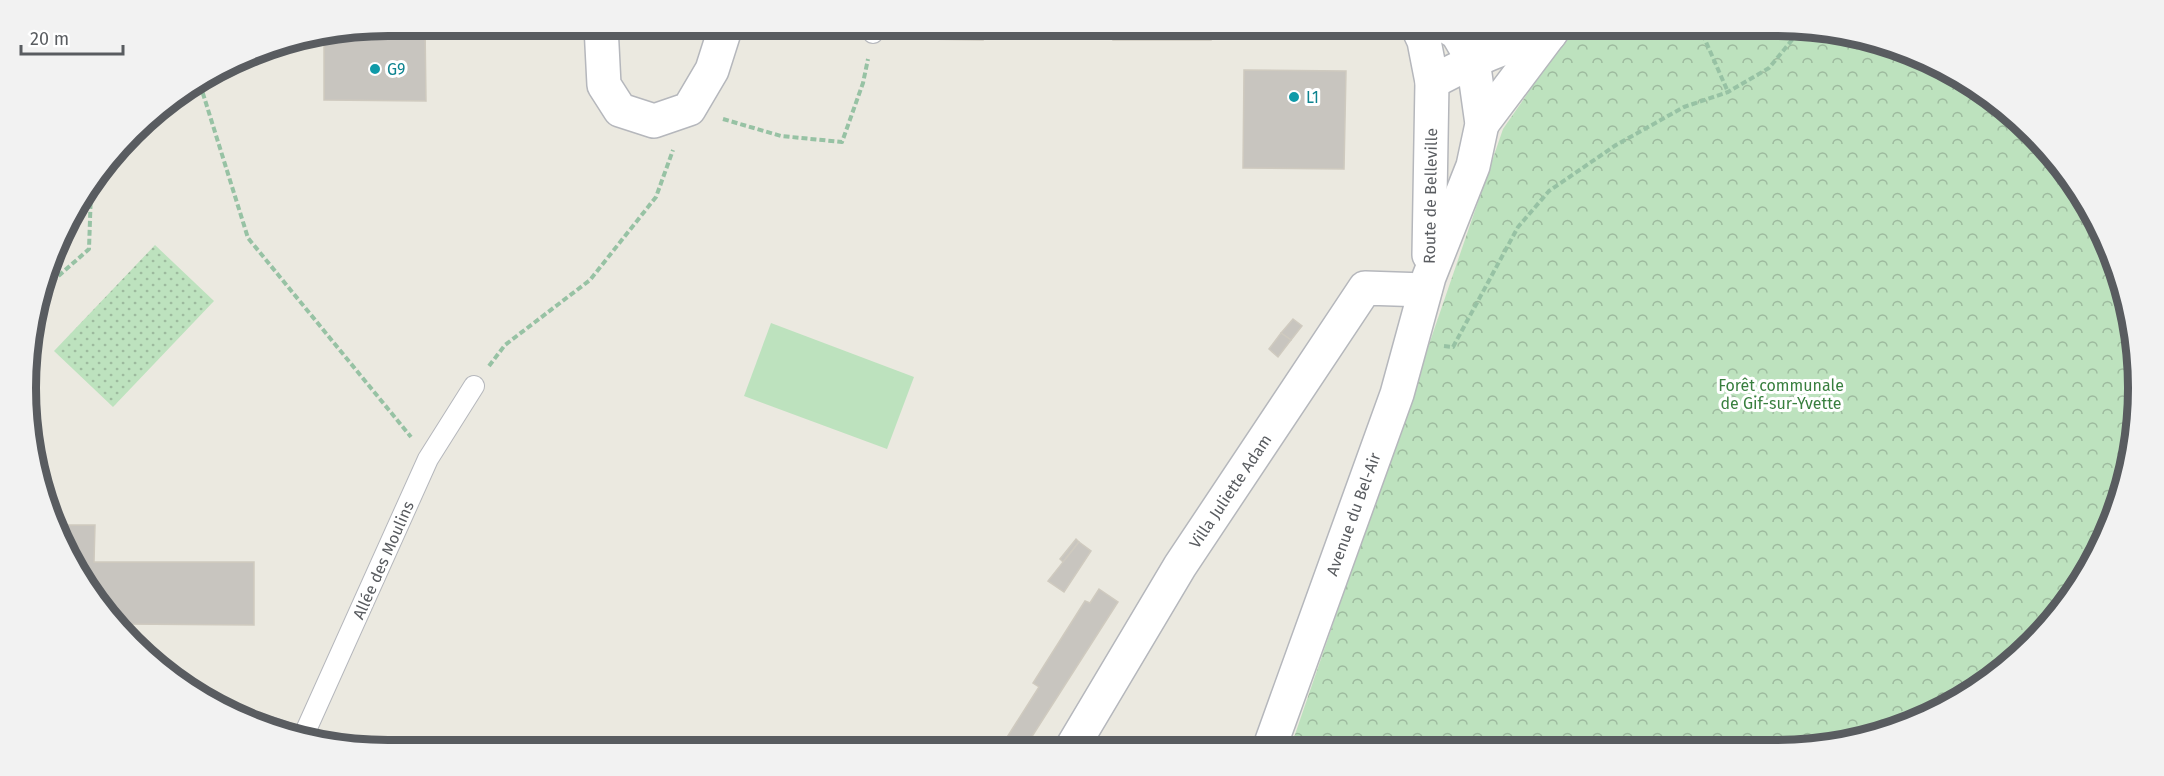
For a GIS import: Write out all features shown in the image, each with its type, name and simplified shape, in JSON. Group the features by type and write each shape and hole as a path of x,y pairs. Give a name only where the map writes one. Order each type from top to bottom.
{"street":[{"path":"602,36 604,85 620,110 654,121 689,109 712,70 723,36"},
{"name":"Route de Belleville","path":"1422,36 1432,82 1427,284"},
{"path":"1432,82 1459,40 1507,36"},
{"path":"1482,124 1541,36"},
{"name":"Route de Belleville","path":"1427,284 1473,165 1482,124 1459,40"},
{"path":"1430,171 1447,177 1473,165"},
{"name":"Avenue du Bel-Air","path":"1272,740 1397,394 1427,284"},
{"name":"Villa Juliette Adam","path":"1076,740 1180,567 1365,288 1427,284"}],"lane":[{"name":"Allée des Moulins","path":"306,730 428,459 474,386"}],"path":[{"path":"474,386 505,345 590,280 656,197 689,109 781,136 842,142 863,83 872,36"},
{"path":"1703,36 1728,92"},
{"path":"1412,340 1453,347 1518,227 1549,190 1616,146 1684,107 1728,92 1769,68 1795,37"},
{"path":"202,89 248,238 428,459"},
{"path":"53,281 90,249 91,199"}],"green space":[{"name":"Forêt communale de Gif-sur-Yvette","path":"1567,36 1776,36 1845,43 1911,63 1972,95 2025,139 2069,192 2101,253 2121,319 2128,388 2121,457 2101,523 2069,584 2025,637 1972,681 1932,704 1867,728 1822,737 1776,740 1293,740 1503,129"},
{"path":"155,245 214,301 113,407 54,351"},
{"path":"771,323 914,377 887,449 744,396"}],"building":[{"name":"G9","path":"425,36 426,101 324,100 324,42 365,37"},
{"path":"921,36 983,36 983,40 921,39"},
{"path":"1113,36 1211,36 1211,40 1113,40"},
{"name":"L1","path":"1244,70 1346,71 1344,169 1243,168"},
{"path":"1293,319 1302,326 1291,340 1281,333"},
{"path":"1281,333 1291,340 1278,357 1269,349"},
{"path":"64,525 95,525 94,562 254,562 254,625 127,624 95,584"},
{"path":"1076,539 1079,542 1063,562 1060,559"},
{"path":"1079,542 1091,551 1064,592 1048,581"},
{"path":"1099,589 1118,602 1030,740 1005,740 1039,687 1033,683 1085,601 1090,603"}],"place":[{"name":"G9","path":"375,69"},
{"name":"L1","path":"1294,97"}]}
